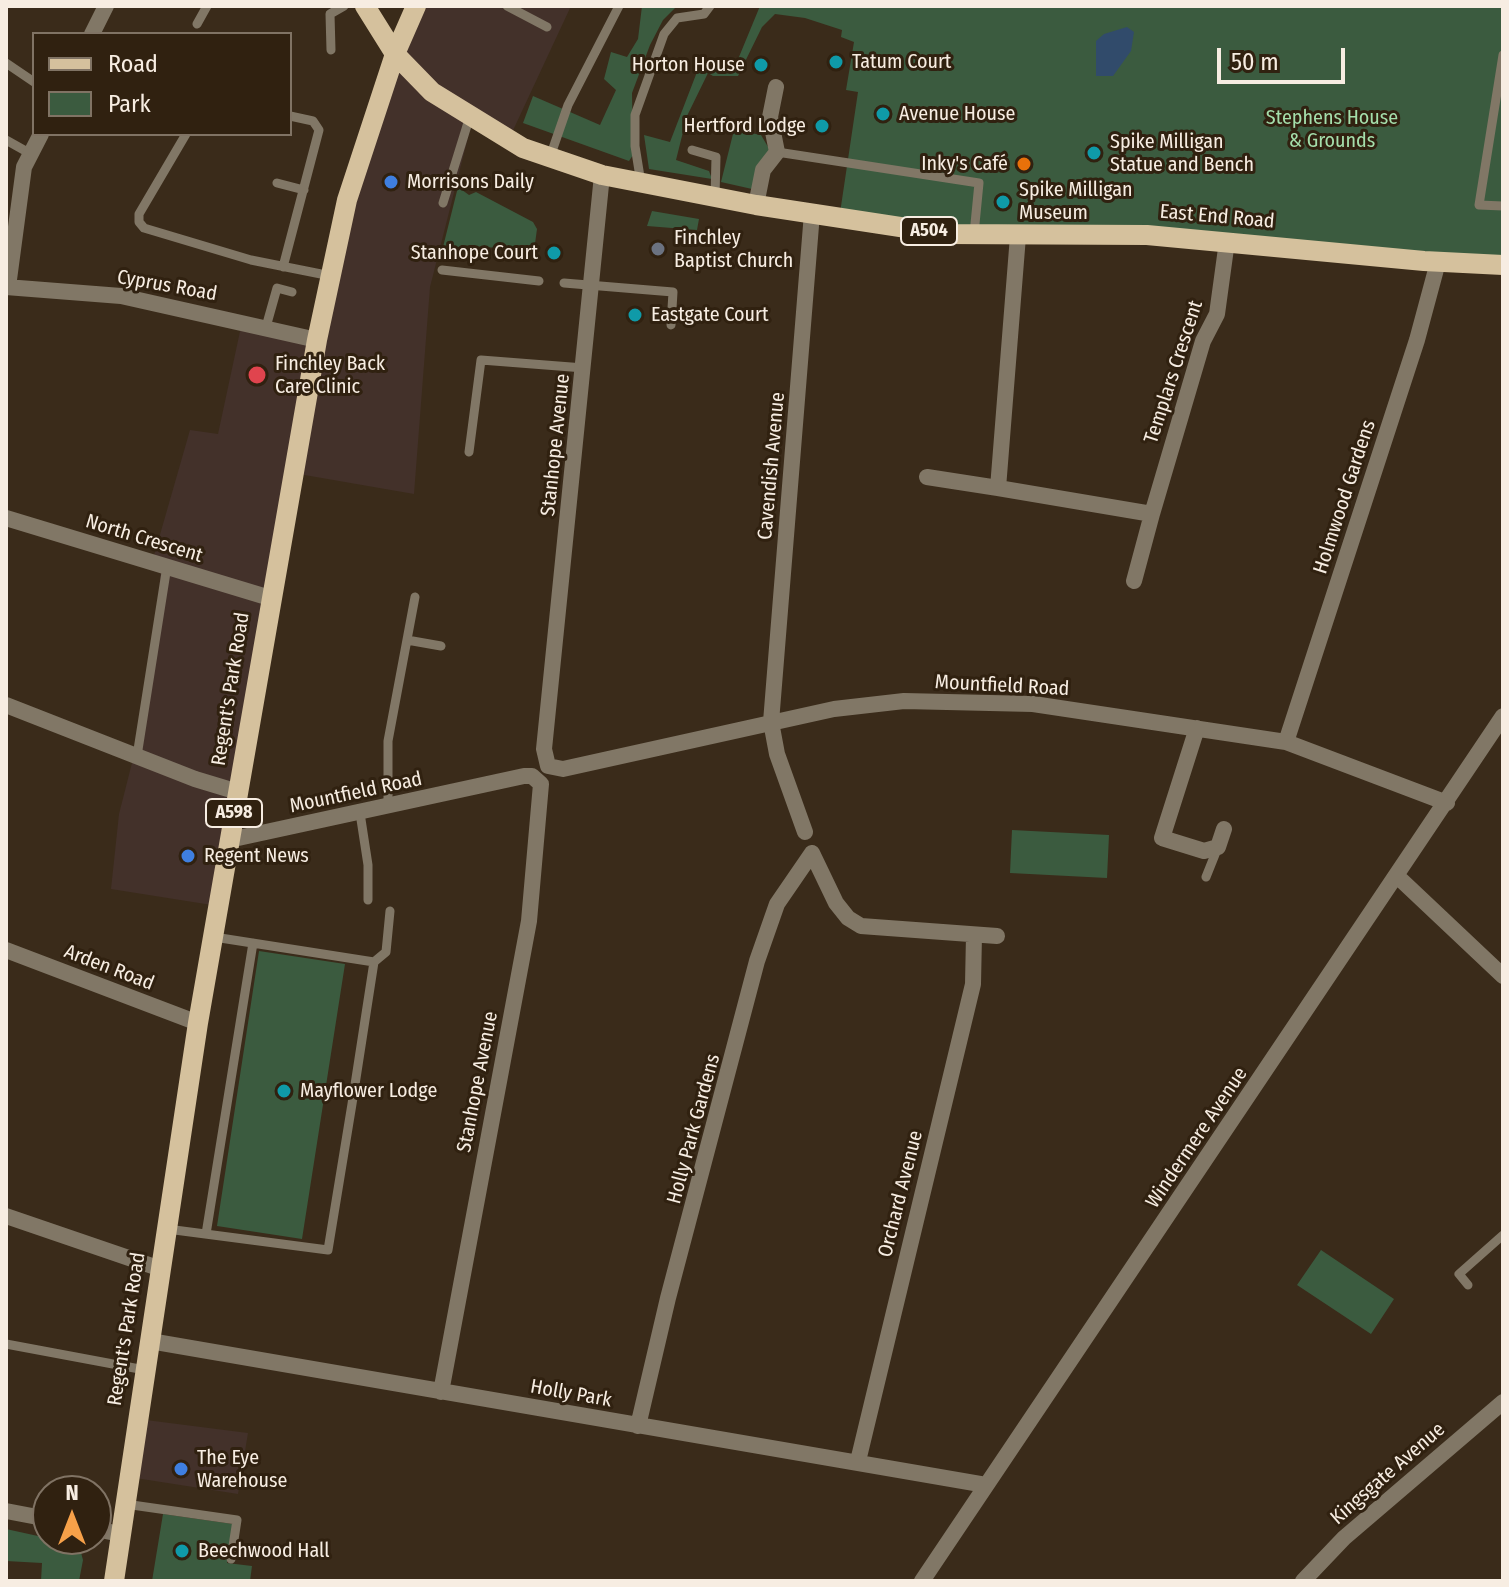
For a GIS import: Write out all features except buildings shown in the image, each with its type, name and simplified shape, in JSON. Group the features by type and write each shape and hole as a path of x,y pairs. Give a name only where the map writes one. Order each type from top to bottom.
{"main road":[{"name":"A504","path":"365,6 395,54"},
{"name":"Regent's Park Road","path":"114,1581 198,1023 317,340 347,200 395,54 416,6"},
{"name":"East End Road","path":"395,54 432,92 523,148 602,175 756,205 946,234 1147,235 1438,262 1503,265"}],"street":[{"path":"93,32 106,6"},
{"path":"756,205 763,170 777,152 770,117 776,87"},
{"path":"7,287 27,160 40,136"},
{"name":"Stanhope Avenue","path":"548,766 544,749 602,175"},
{"name":"Cavendish Avenue","path":"805,832 777,754 771,722 812,213"},
{"path":"998,488 1018,236"},
{"name":"Templars Crescent","path":"1134,581 1203,341 1217,314 1227,241"},
{"name":"Holmwood Gardens","path":"1286,742 1417,340 1438,262"},
{"name":"Cyprus Road","path":"7,287 121,296 317,340"},
{"path":"927,477 1152,514"},
{"name":"North Crescent","path":"6,518 270,598"},
{"name":"Mountfield Road","path":"548,766 563,769 834,709 904,701 1033,704 1286,742 1447,803"},
{"path":"6,705 238,792"},
{"name":"Windermere Avenue","path":"922,1581 1503,716"},
{"path":"1197,728 1162,838 1204,851 1218,847 1224,829"},
{"name":"Mountfield Road","path":"229,840 524,776 536,779"},
{"name":"Stanhope Avenue","path":"441,1392 529,921 542,791 536,779"},
{"name":"Holly Park Gardens","path":"638,1426 668,1298 757,961 777,904 812,853 836,903 848,918 861,926 974,935"},
{"path":"1397,876 1503,976"},
{"path":"974,935 997,936"},
{"name":"Orchard Avenue","path":"858,1461 973,984 974,935"},
{"name":"Arden Road","path":"6,950 198,1023"},
{"path":"6,1216 161,1269"},
{"name":"Holly Park","path":"150,1341 986,1485"},
{"name":"Kingsgate Avenue","path":"1303,1581 1344,1538 1503,1402"},
{"path":"6,1511 32,1516"},
{"path":"112,1532 120,1534"}],"lane":[{"path":"197,24 207,6"},
{"path":"331,50 330,14 344,6"},
{"path":"507,6 547,27"},
{"path":"550,157 568,105 619,6"},
{"path":"641,183 635,146 635,115 664,34 677,18 704,14 710,6"},
{"path":"1503,55 1479,205 1503,206"},
{"path":"6,63 32,81"},
{"path":"283,267 319,130 313,121 292,116"},
{"path":"443,203 470,116"},
{"path":"185,136 139,214 139,222 144,228 283,267 331,276"},
{"path":"6,140 27,160"},
{"path":"692,150 716,157 715,197"},
{"path":"777,152 979,183 974,234"},
{"path":"277,183 304,190"},
{"path":"442,270 539,281"},
{"path":"564,283 673,292 671,325"},
{"path":"266,327 277,288 292,292"},
{"path":"469,452 481,360 584,368"},
{"path":"137,756 167,566"},
{"path":"388,807 388,741 415,597"},
{"path":"407,640 441,646"},
{"path":"536,779 548,766"},
{"path":"360,813 368,865 368,900"},
{"path":"1206,877 1218,847"},
{"path":"167,1229 328,1250 374,962 386,952 390,911"},
{"path":"213,937 374,962"},
{"path":"206,1234 253,943"},
{"path":"1468,1285 1459,1274 1503,1235"},
{"path":"6,1344 145,1370"},
{"path":"124,1504 237,1520 231,1559"}],"shaded area":[{"path":"414,6 571,6 509,139 473,118 430,287 414,494 293,473 218,906 111,889 119,814 134,755 159,591 161,568 151,566 190,430 218,434 242,322 316,339"},
{"path":"146,1420 248,1433 238,1494 129,1477"}],"green space":[{"path":"642,6 677,6 663,20 650,45 632,93 633,155 629,161 523,123 533,96 600,125 616,90 604,79 611,52 627,57 638,39"},
{"name":"Stephens House & Grounds","path":"760,6 1503,6 1503,264 1018,236 840,213 858,92 846,90 854,42 841,37 842,30 805,18 775,14 762,27 738,76 713,76 708,73 687,116 676,160 709,171 712,179 649,169 644,135 670,142 702,59 734,69"},
{"path":"734,130 761,135 771,152 752,189 721,182"},
{"path":"458,187 469,195 476,192 533,222 537,229 534,251 461,245 457,261 440,259"},
{"path":"652,211 699,219 697,230 647,226"},
{"path":"1012,830 1109,835 1107,878 1010,873"},
{"path":"259,951 345,964 302,1239 217,1226"},
{"path":"1321,1250 1394,1299 1371,1334 1297,1285"},
{"path":"163,1514 233,1524 227,1563 252,1566 250,1581 152,1581"},
{"path":"6,1529 32,1535 32,1555 82,1555 83,1560 79,1581 41,1581 42,1563 6,1561"}],"water":[{"path":"1127,27 1134,32 1131,51 1113,76 1096,76 1096,41 1104,34"}],"place":[{"name":"Tatum Court","path":"836,62"},
{"name":"Horton House","path":"761,65"},
{"name":"Avenue House","path":"883,114"},
{"name":"Hertford Lodge","path":"822,126"},
{"name":"Spike Milligan Statue and Bench","path":"1094,153"},
{"name":"Inky's Café","path":"1024,164"},
{"name":"Morrisons Daily","path":"391,182"},
{"name":"Spike Milligan Museum","path":"1003,202"},
{"name":"Finchley Baptist Church","path":"658,249"},
{"name":"Stanhope Court","path":"554,253"},
{"name":"Eastgate Court","path":"635,315"},
{"name":"Finchley Back Care Clinic","path":"257,375"},
{"name":"Regent News","path":"188,856"},
{"name":"Mayflower Lodge","path":"284,1091"},
{"name":"The Eye Warehouse","path":"181,1469"},
{"name":"Beechwood Hall","path":"182,1551"}]}
